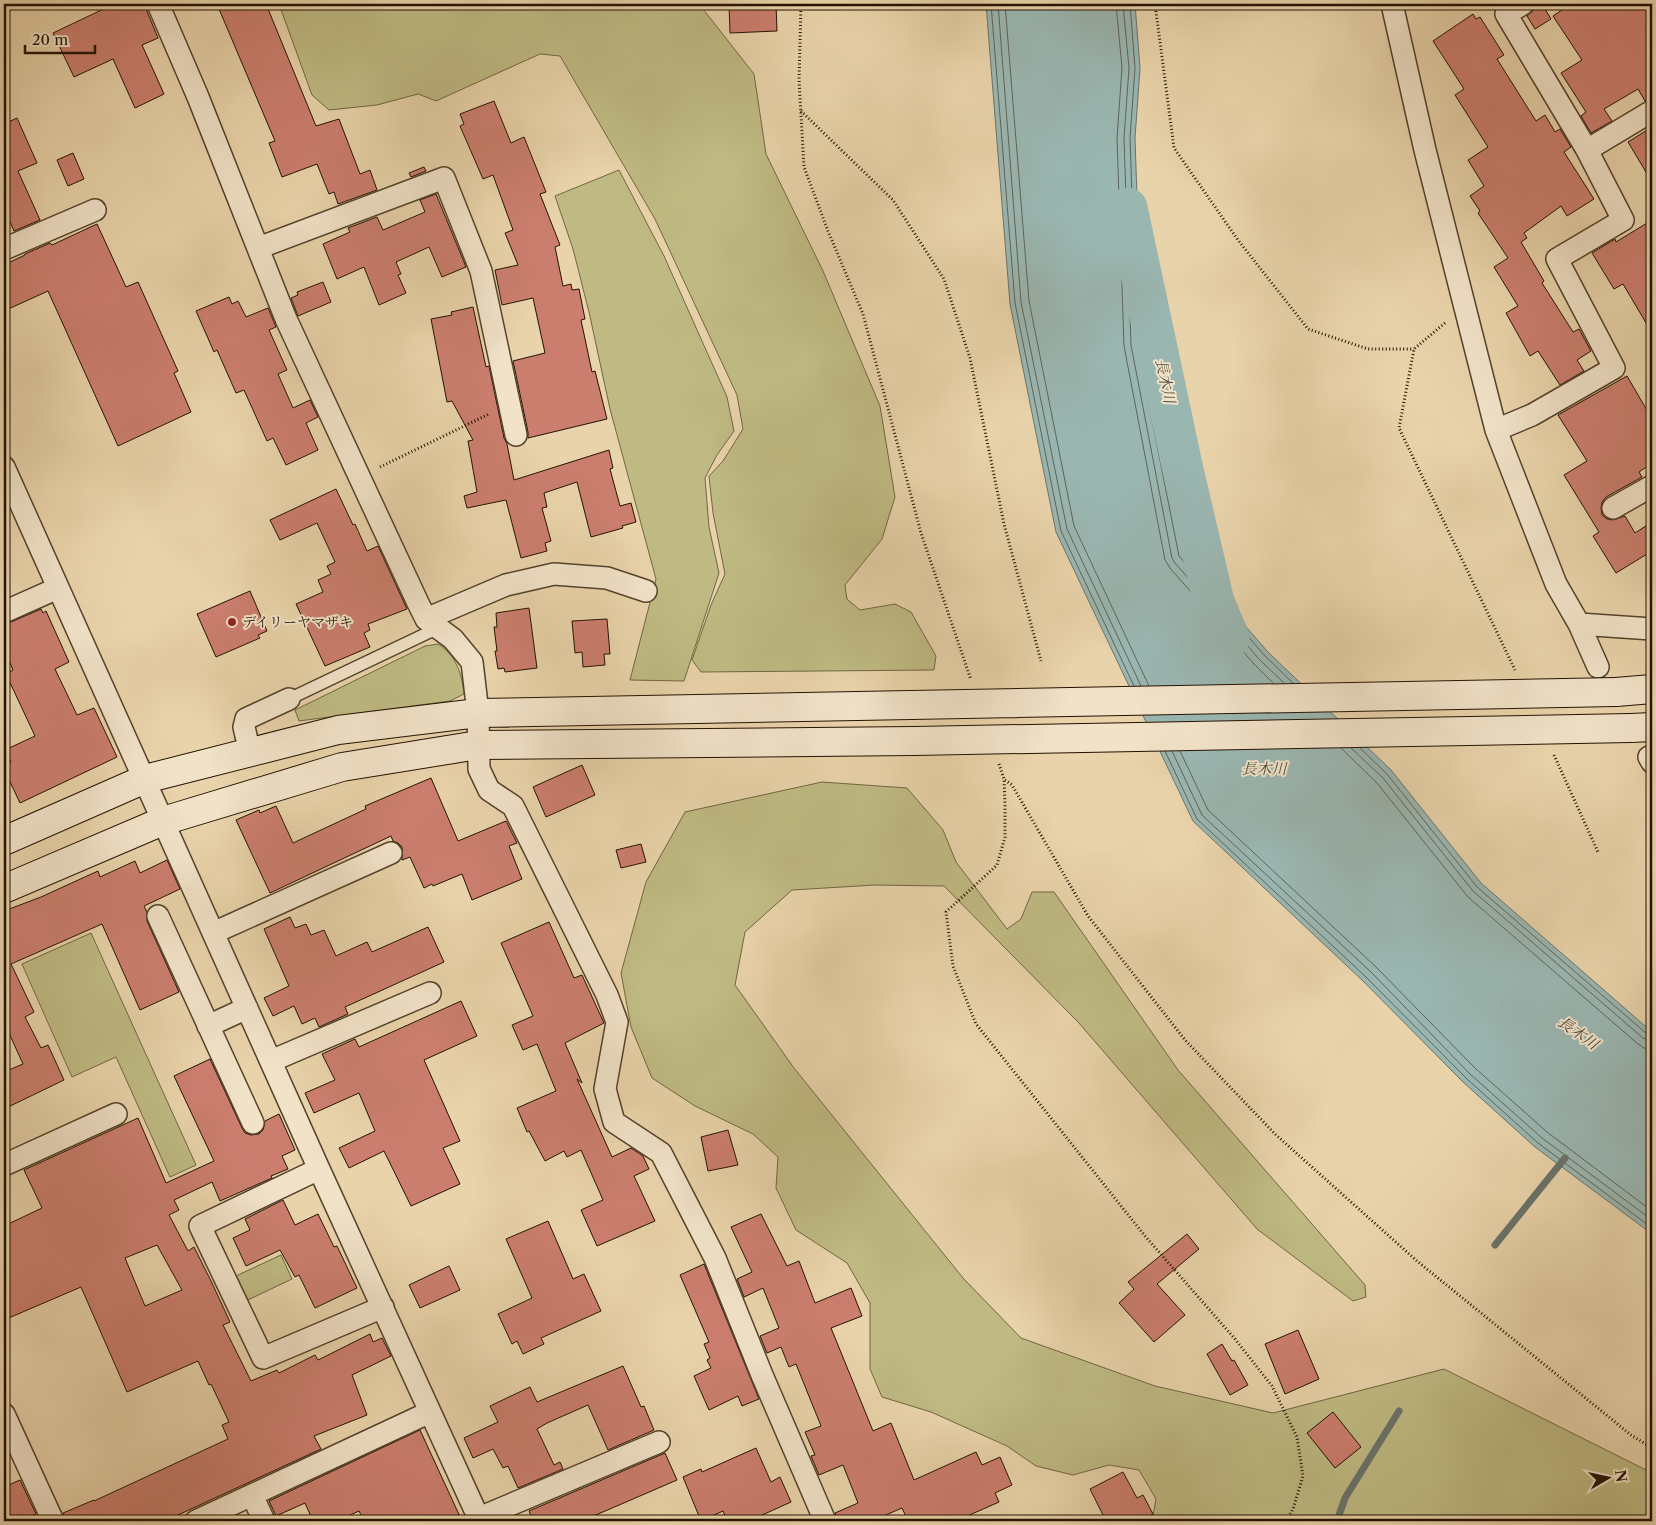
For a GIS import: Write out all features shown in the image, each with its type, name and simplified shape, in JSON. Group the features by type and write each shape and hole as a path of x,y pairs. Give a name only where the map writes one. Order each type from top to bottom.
{"street":[{"path":"158,4 198,97 286,319 359,477 432,624 453,639 472,662 478,713 479,769 489,790 513,806 610,1004 617,1022 606,1089 614,1122 661,1153 715,1258 762,1375 825,1521"},
{"path":"1392,4 1425,150 1496,430 1556,584 1579,624 1598,667"},
{"path":"1496,430 1532,415 1614,368 1557,259 1623,220 1586,150 1506,14 1523,4"},
{"path":"1586,150 1652,111"},
{"path":"258,248 444,178 481,271 516,435"},
{"path":"4,250 94,210"},
{"path":"4,467 319,1169 480,1520 660,1442"},
{"path":"1613,508 1652,486"},
{"path":"432,624 506,585 554,574 607,578 646,591"},
{"path":"4,612 58,588"},
{"path":"1579,624 1652,628"},
{"path":"4,841 145,780 338,730 478,713 1616,692 1652,689"},
{"path":"250,753 244,727 246,719 289,699"},
{"path":"4,888 163,821 342,767 478,745 914,741 1642,728"},
{"path":"214,933 391,853"},
{"path":"158,916 253,1123"},
{"path":"271,1061 430,993"},
{"path":"208,1026 247,1008"},
{"path":"4,1165 116,1114"},
{"path":"319,1169 200,1226 263,1358 383,1307"},
{"path":"196,1521 430,1412"},
{"path":"4,1414 52,1521"},
{"path":"252,1495 264,1521"}],"lane":[{"path":"289,699 432,624"}],"path":[{"path":"801,4 799,80 804,167 828,231 863,314 921,534 974,688"},
{"path":"1155,4 1174,148 1238,240 1308,329 1368,349 1414,349"},
{"path":"801,110 893,200 944,279 970,358 1004,524 1041,661"},
{"path":"1465,306 1414,349 1399,428 1518,677"},
{"path":"359,477 509,404"},
{"path":"1550,747 1598,852"},
{"path":"998,761 1004,779 1005,837 997,865 946,912 953,966 976,1024 1146,1236 1235,1338 1272,1386 1297,1437 1303,1476 1293,1509 1286,1521"},
{"path":"1004,779 1012,785 1088,916 1185,1040 1275,1134 1417,1261 1631,1435 1652,1448"}],"shaded area":[{"path":"279,4 699,4 754,74 766,154 823,271 880,406 895,497 882,539 845,585 847,599 860,610 895,604 911,612 936,656 934,670 701,672 692,660 711,605 725,574 713,513 709,476 723,461 743,429 737,395 655,219 560,56 540,54 436,101 418,94 377,105 329,110 312,95"},
{"path":"619,170 664,256 727,397 734,431 717,455 705,478 709,527 719,573 684,681 630,680 656,579 610,409 573,249 555,196"},
{"path":"438,644 454,659 462,679 464,694 450,701 299,721 295,710 425,646"},
{"path":"822,782 907,788 943,830 956,862 1007,929 1021,919 1032,892 1054,892 1178,1070 1365,1285 1366,1297 1353,1301 1257,1229 1078,1022 944,886 875,885 792,890 745,932 735,985 794,1068 963,1278 1021,1338 1155,1386 1273,1413 1444,1369 1652,1473 1652,1521 1152,1521 1156,1499 1139,1470 1109,1465 1073,1475 1036,1466 1007,1446 931,1412 882,1397 870,1369 870,1303 847,1263 796,1230 776,1188 778,1157 753,1134 695,1106 652,1078 631,1027 621,973 646,882 685,812"},
{"path":"91,933 196,1165 170,1177 116,1057 72,1077 22,964"},
{"path":"281,1255 292,1279 248,1300 236,1276"}],"water":[{"name":"長木川","path":"986,4 1135,4 1140,68 1135,138 1142,344 1183,555 1268,652 1391,770 1481,883 1652,1032 1652,1234 1535,1147 1463,1082 1363,981 1193,821 1056,532 1010,304"}],"building":[{"path":"114,4 126,4 129,10 144,4 158,38 142,45 164,94 135,108 113,59 74,77 53,33"},
{"path":"231,4 266,4 316,126 339,119 360,174 370,170 377,190 338,204 334,192 329,194 317,164 282,177 269,143 275,141 219,9"},
{"path":"729,4 776,4 777,31 730,33"},
{"path":"1542,4 1551,19 1535,29 1527,16"},
{"path":"1571,4 1652,4 1652,99 1645,101 1638,89 1604,109 1612,121 1591,133 1581,116 1586,112 1561,73 1582,60 1553,16"},
{"path":"1473,14 1476,19 1480,17 1504,55 1497,59 1536,121 1545,115 1555,132 1560,129 1571,147 1564,152 1594,199 1567,216 1561,206 1524,233 1527,238 1521,242 1544,281 1542,283 1573,332 1579,329 1591,351 1577,360 1584,371 1560,385 1538,351 1530,356 1506,313 1518,306 1494,267 1508,258 1478,213 1480,211 1470,196 1484,186 1468,160 1488,147 1455,95 1464,89 1433,41"},
{"path":"494,101 511,143 524,137 546,192 540,194 560,245 555,247 563,286 571,284 572,290 579,289 585,319 581,320 592,372 595,371 607,419 528,438 513,361 545,353 533,298 502,305 495,270 518,265 505,233 513,230 493,175 483,179 460,126 464,124 460,114"},
{"path":"17,118 37,163 18,171 40,220 14,231 4,208 4,124"},
{"path":"1652,127 1652,182 1628,142"},
{"path":"73,153 84,179 68,186 57,160"},
{"path":"424,167 426,171 411,177 409,173"},
{"path":"436,194 466,267 442,277 429,247 396,262 401,274 398,275 406,293 379,305 364,267 337,279 323,244 350,232 348,228 377,217 383,230 425,212 420,200"},
{"path":"1652,220 1652,333 1623,284 1614,289 1592,253 1615,239 1616,242"},
{"path":"97,224 126,287 138,282 178,371 174,373 191,412 118,446 48,291 4,311 4,265 25,254 50,243 52,245"},
{"path":"323,282 331,302 298,316 291,298 298,295 297,292"},
{"path":"229,297 232,304 238,301 246,317 268,308 276,327 269,330 287,370 278,374 293,408 310,400 318,417 306,423 318,450 286,465 273,438 267,441 244,390 236,393 217,350 214,352 196,311"},
{"path":"473,307 486,367 489,366 514,480 609,450 613,468 610,469 620,506 631,503 636,522 622,526 623,528 591,537 577,482 544,493 547,507 542,508 551,541 545,543 547,551 521,558 506,500 467,508 464,496 477,492 468,441 473,440 452,401 447,402 431,319 452,315 451,312"},
{"path":"1627,376 1652,419 1652,463 1639,472 1642,477 1606,497 1602,502 1602,515 1607,519 1613,520 1625,516 1635,533 1652,522 1652,551 1616,573 1593,536 1599,532 1564,475 1587,461 1558,415"},
{"path":"336,489 367,551 378,546 407,609 368,624 370,630 364,633 370,647 325,666 296,604 323,592 318,580 331,574 327,566 335,562 317,523 280,540 270,520"},
{"name":"デイリーヤマザキ","path":"250,591 267,631 258,635 260,638 216,657 197,614"},
{"path":"529,608 537,668 505,672 504,668 498,669 494,627 497,627 496,613"},
{"path":"41,609 43,613 46,611 69,662 55,669 77,715 94,708 117,757 20,803 4,769 4,766 11,762 5,750 35,736 6,674 13,670 4,649 4,625"},
{"path":"607,619 610,654 604,654 605,665 583,667 582,652 575,653 572,621"},
{"path":"582,765 595,795 546,817 533,787"},
{"path":"431,778 458,841 506,821 517,843 509,846 522,879 472,900 462,874 424,888 410,857 402,860 402,847 393,841 391,836 270,893 236,820 259,810 260,813 276,806 293,843 366,809 365,806"},
{"path":"641,844 646,862 621,868 616,850"},
{"path":"167,860 180,889 144,906 147,912 147,921 179,992 140,1010 102,924 11,964 34,1012 25,1017 41,1048 48,1045 64,1080 4,1109 4,1072 23,1064 4,1022 4,911 41,897 98,871 100,877 135,861 140,873"},
{"path":"290,917 295,928 306,924 311,935 324,930 336,956 367,942 372,952 428,927 444,962 345,1007 348,1014 319,1027 315,1018 302,1024 294,1006 273,1016 264,998 289,986 264,929"},
{"path":"549,922 574,978 582,975 604,1023 565,1043 582,1083 577,1079 612,1157 631,1148 643,1156 649,1169 634,1176 655,1221 597,1246 581,1210 603,1200 581,1150 567,1157 564,1151 545,1161 529,1131 527,1132 517,1108 556,1091 537,1044 523,1050 512,1025 533,1016 501,943"},
{"path":"461,1001 477,1036 424,1060 460,1141 443,1148 460,1184 411,1206 384,1151 349,1168 339,1148 375,1131 359,1093 314,1113 305,1093 335,1080 322,1054 355,1039 359,1047"},
{"path":"210,1059 245,1133 251,1135 259,1134 263,1130 265,1121 279,1114 295,1150 282,1156 288,1169 271,1176 272,1178 220,1201 212,1182 174,1200 179,1210 169,1215 188,1251 194,1247 212,1283 230,1322 223,1325 251,1381 277,1370 279,1373 315,1355 318,1360 370,1334 373,1342 382,1338 391,1356 352,1375 367,1415 314,1436 321,1449 165,1521 65,1521 63,1513 94,1501 228,1439 222,1425 229,1422 198,1361 127,1392 81,1287 4,1320 4,1226 42,1208 24,1170 138,1118 166,1183 214,1161 174,1076","holes":["157,1245 182,1290 145,1306 125,1258"]},
{"path":"728,1130 738,1165 708,1171 701,1137"},
{"path":"283,1200 295,1225 318,1214 334,1247 337,1246 357,1288 315,1308 299,1275 295,1277 280,1250 246,1266 233,1238 250,1230 245,1219"},
{"path":"761,1214 787,1266 799,1261 815,1303 851,1288 862,1316 831,1328 873,1431 891,1423 914,1480 976,1452 982,1465 1000,1457 1012,1485 995,1493 999,1502 956,1521 908,1521 902,1508 872,1521 837,1521 835,1513 858,1503 843,1465 819,1475 811,1456 815,1455 805,1432 821,1426 796,1364 789,1367 781,1347 767,1353 760,1336 779,1328 763,1288 744,1297 737,1279 752,1272 731,1227"},
{"path":"548,1221 573,1279 584,1274 601,1311 541,1338 544,1344 523,1354 517,1341 512,1344 498,1314 532,1298 506,1239"},
{"path":"1187,1234 1199,1249 1157,1284 1185,1315 1154,1342 1119,1303 1134,1289 1128,1282"},
{"path":"704,1264 759,1399 742,1406 738,1396 709,1410 694,1376 711,1368 707,1360 710,1358 704,1344 709,1342 680,1275"},
{"path":"449,1266 460,1290 420,1308 409,1285"},
{"path":"1298,1330 1319,1379 1285,1394 1265,1344"},
{"path":"1222,1344 1232,1361 1234,1360 1248,1385 1230,1395 1207,1354"},
{"path":"623,1366 641,1407 644,1406 654,1430 608,1450 588,1405 537,1429 554,1465 560,1462 563,1469 518,1488 508,1466 503,1468 493,1449 473,1458 464,1438 498,1422 490,1406 530,1387 537,1402"},
{"path":"1333,1412 1361,1447 1335,1468 1307,1433"},
{"path":"420,1430 462,1521 364,1521 359,1511 337,1521 313,1521 305,1503 276,1516 269,1501"},
{"path":"756,1448 771,1482 780,1477 791,1502 749,1521 727,1521 723,1511 701,1521 683,1477 701,1469 702,1472"},
{"path":"665,1453 677,1480 582,1521 533,1521 529,1511"},
{"path":"1123,1472 1137,1498 1143,1495 1153,1514 1138,1521 1106,1521 1090,1489"},
{"path":"20,1480 36,1514 20,1521 9,1521 4,1510 4,1487"}],"waterway":[{"name":"長木川","path":"1127,208 1183,470 1214,602 1229,638"},
{"path":"1495,1245 1565,1158"},
{"path":"1337,1521 1345,1498 1399,1411"}],"place":[{"name":"デイリーヤマザキ","path":"232,622"}]}
